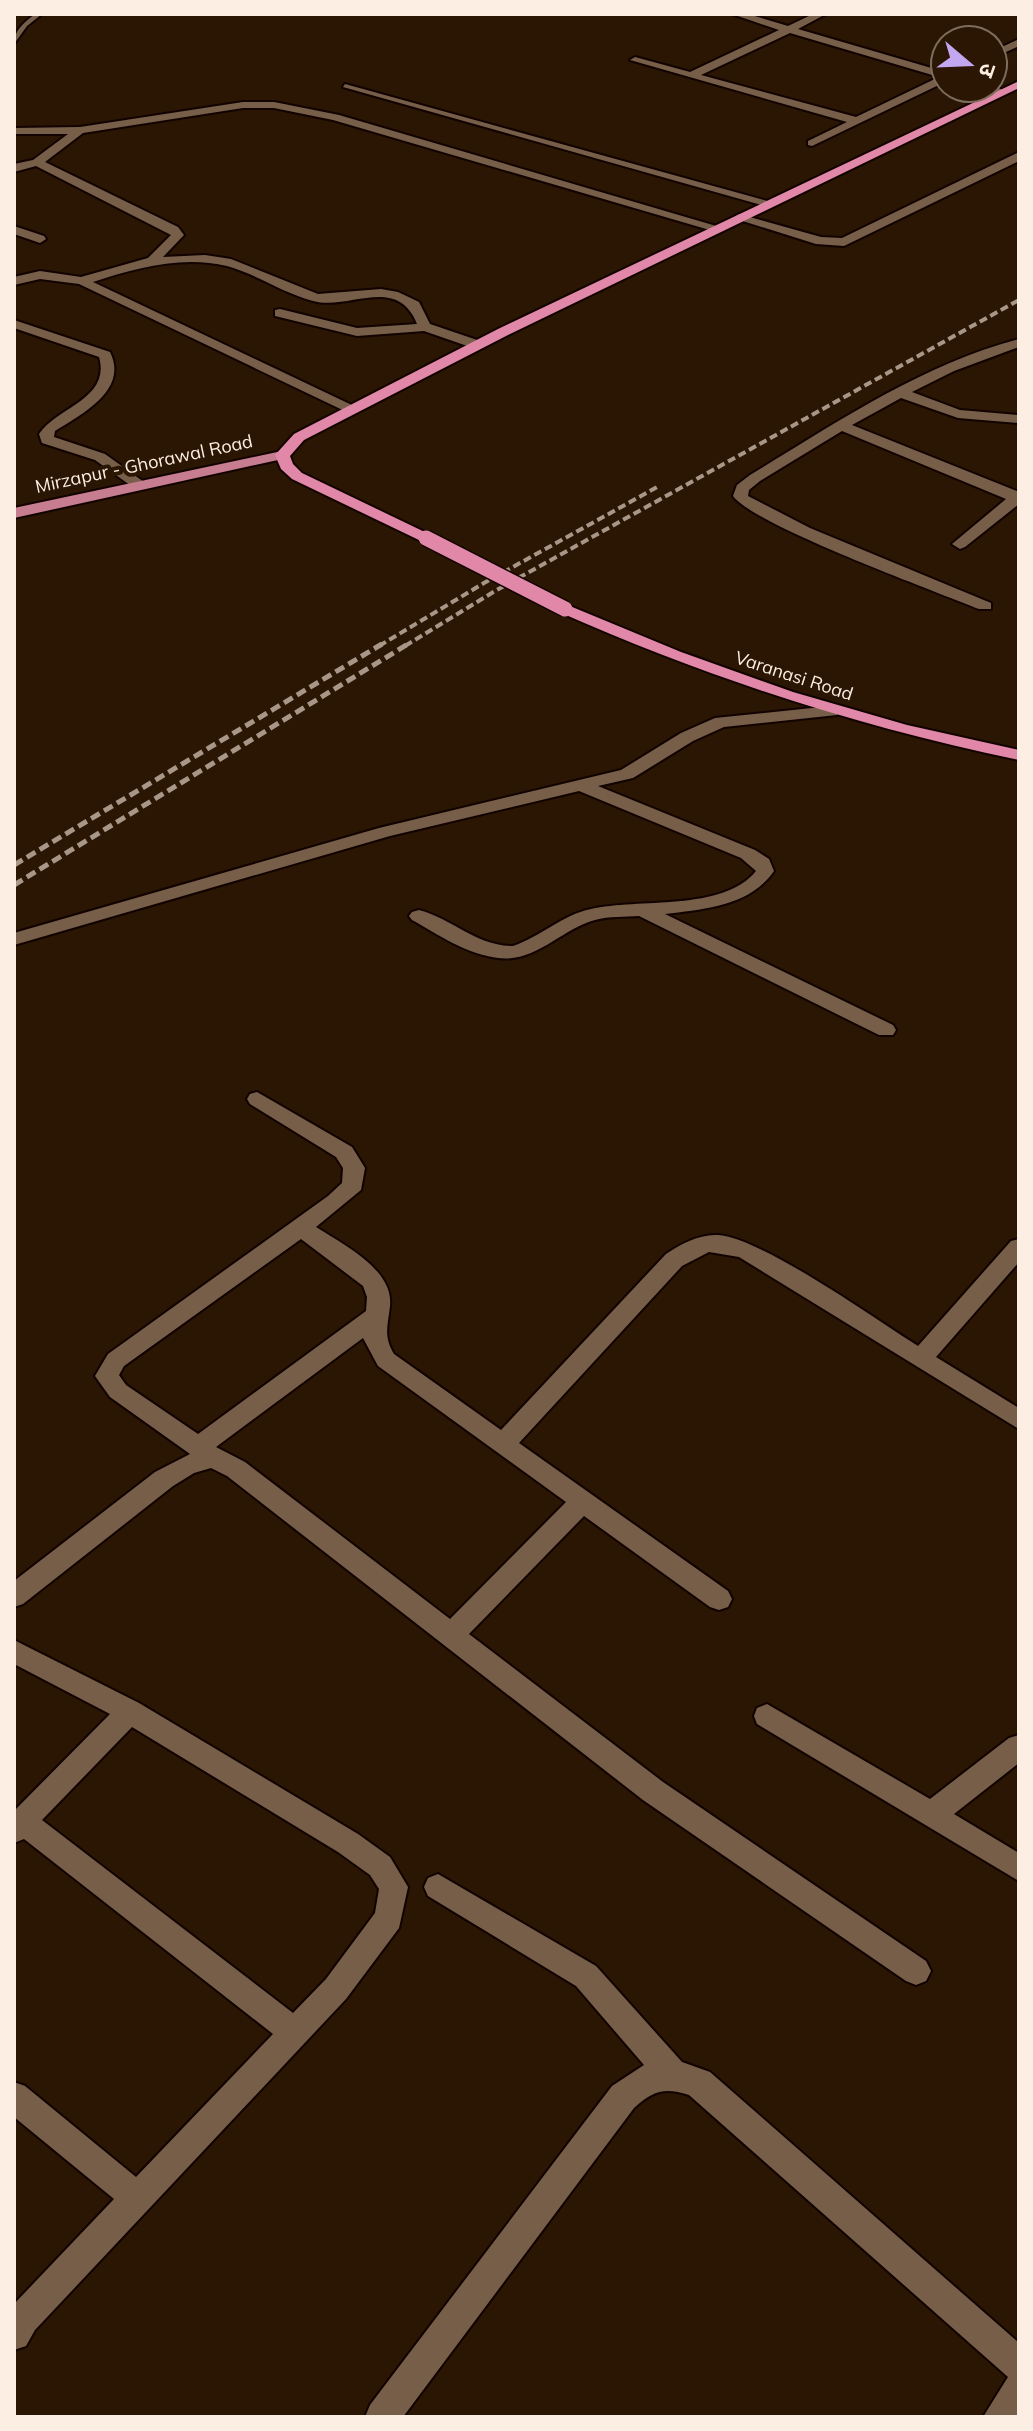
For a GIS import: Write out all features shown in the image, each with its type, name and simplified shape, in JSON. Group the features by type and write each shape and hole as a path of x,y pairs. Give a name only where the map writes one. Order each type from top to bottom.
{"highway":[{"path":"282,455 299,437 478,345 968,104"},
{"name":"Varanasi Road","path":"282,455 286,466 297,476 656,651 831,711 1019,755"}],"main road":[{"name":"Mirzapur - Ghorawal Road","path":"14,513 282,455"}],"street":[{"path":"737,14 929,72"},
{"path":"690,76 821,14"},
{"path":"635,60 857,121"},
{"path":"812,143 929,85"},
{"path":"14,131 80,130 243,105 302,109 717,228"},
{"path":"14,168 37,162 80,130"},
{"path":"739,218 820,241 844,242 1019,156"},
{"path":"37,162 174,230 178,235 175,240 153,260"},
{"path":"14,230 40,239"},
{"path":"82,281 153,260 205,259 231,263 316,298 373,294 404,297 417,308 425,327"},
{"path":"15,283 40,275 82,281 351,410"},
{"path":"280,313 357,332 425,327 478,345"},
{"path":"14,324 105,355 108,369 102,389 50,428 47,440 100,457 139,485"},
{"path":"985,606 805,531 746,503 740,496 742,488 755,478 899,392 972,357 1019,343"},
{"path":"899,392 958,414 1019,419"},
{"path":"842,426 1018,497 960,544"},
{"path":"14,939 385,832 639,770 687,737 721,722 831,711"},
{"path":"419,916 490,951 513,954 577,919 736,896 762,878 765,871 762,863 748,854 582,786"},
{"path":"639,909 886,1030"},
{"path":"257,1099 344,1152 354,1168 353,1185 301,1228 116,1360 107,1376 118,1391 236,1469 653,1791 916,1971"},
{"path":"301,1228 365,1275 375,1287 378,1300 372,1336 375,1347 386,1360 719,1599"},
{"path":"503,1444 674,1260 694,1246 722,1242 747,1251 1019,1420"},
{"path":"920,1359 1019,1247"},
{"path":"14,1596 164,1479 206,1452 375,1317"},
{"path":"451,1635 583,1501"},
{"path":"14,1651 130,1711 348,1843 380,1866 394,1887 389,1918 336,1989 23,2318 14,2334"},
{"path":"130,1711 18,1826 295,2033"},
{"path":"767,1716 1019,1868"},
{"path":"931,1815 1019,1747"},
{"path":"438,1887 586,1976 671,2073"},
{"path":"382,2417 623,2097 647,2076 671,2073 699,2083 1019,2365"},
{"path":"14,2097 137,2198"},
{"path":"1000,2417 1019,2389"}],"lane":[{"path":"14,42 25,25 39,14"},
{"path":"345,86 768,204"}],"railway":[{"path":"405,646 495,591 1019,300"},
{"path":"379,646 484,583 659,486"},
{"path":"14,865 382,644"},
{"path":"14,885 408,644"}]}
